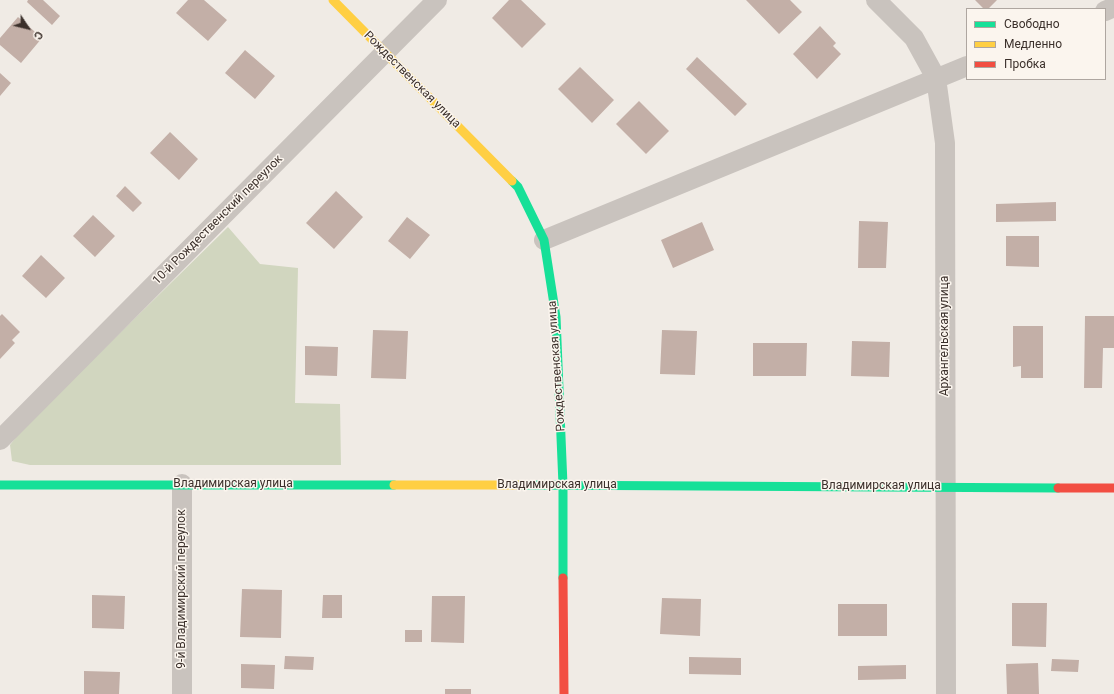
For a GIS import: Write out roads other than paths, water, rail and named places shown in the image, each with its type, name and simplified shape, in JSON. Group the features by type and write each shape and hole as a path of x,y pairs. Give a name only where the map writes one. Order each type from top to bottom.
{"street":[{"name":"Рождественская улица","path":"333,0 518,187 544,240 556,317 563,485 564,694"},
{"name":"10-й Рождественский переулок","path":"0,440 437,0"},
{"name":"Архангельская улица","path":"876,0 914,38 936,78 945,143 946,694"},
{"path":"544,240 966,66"},
{"name":"9-й Владимирский переулок","path":"182,484 182,694"},
{"name":"Владимирская улица","path":"0,485 563,485 1114,488"}]}
